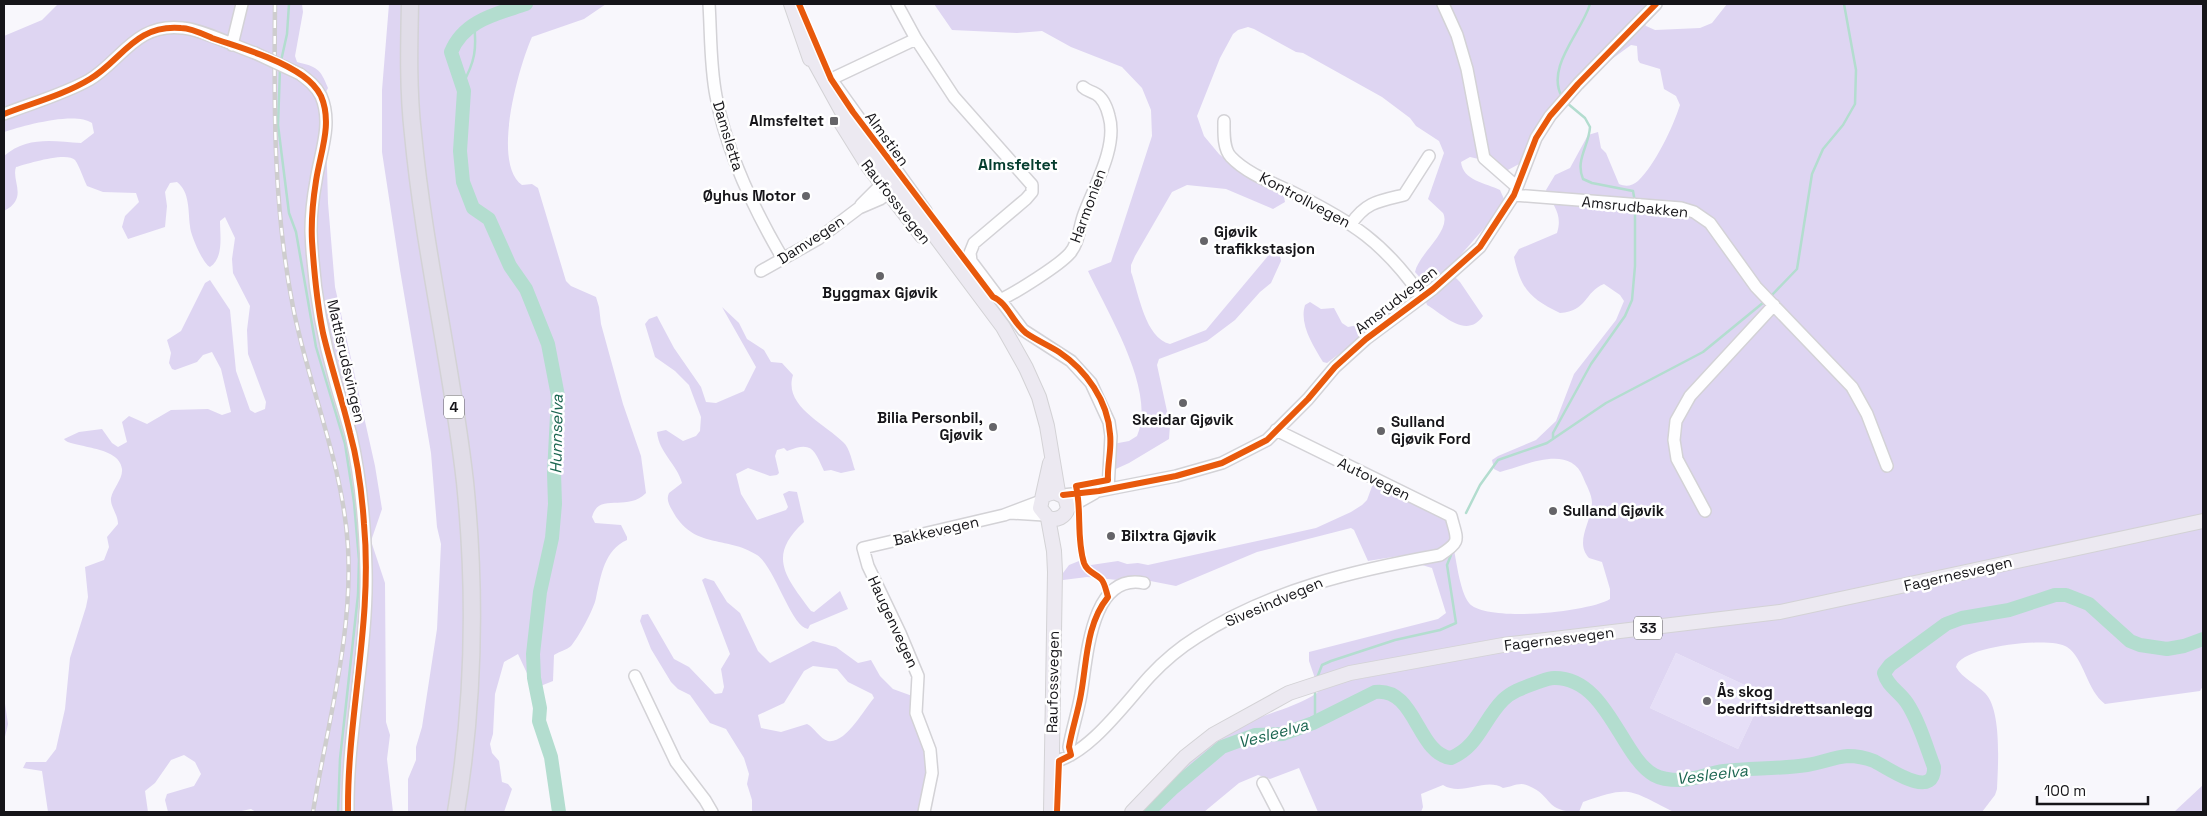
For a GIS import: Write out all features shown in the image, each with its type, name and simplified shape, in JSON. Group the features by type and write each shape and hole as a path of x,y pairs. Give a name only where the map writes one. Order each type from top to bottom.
{"highway":[{"name":"4","path":"403,4 405,132 457,470 463,551 464,618 461,712 449,812"},
{"name":"4","path":"410,4 413,134 464,481 471,563 470,674 462,778 456,812"}],"main road":[{"name":"Raufossvegen","path":"791,4 808,50 842,110 889,185 988,306 1026,368 1039,398 1047,426 1054,505 1050,812"},
{"name":"Fagernesvegen","path":"1132,812 1185,757 1214,735 1289,693 1350,673 1503,645 1780,612 2203,521"}],"street":[{"path":"232,45 242,4"},
{"name":"Damsletta","path":"709,4 711,59 722,124 743,183 784,259"},
{"path":"897,4 916,39 954,97 1032,185 1032,193 974,243 970,256 974,266 1023,330 1071,361 1091,383 1109,422 1111,436 1103,490"},
{"path":"1443,4 1457,36 1467,69 1484,158 1515,191"},
{"name":"Amsrudvegen","path":"1054,505 1103,490 1176,476 1222,463 1267,440 1308,399 1335,367 1366,339 1422,297 1480,246 1515,191 1536,138 1556,108 1656,4"},
{"name":"Mattisrudsvingen","path":"4,114 71,89 91,79 128,44 146,34 165,28 183,28 255,53 300,74 313,84 321,96 327,118 316,182 311,228 314,270 323,330 350,434 359,480 364,526 366,573 364,627 349,769 348,812"},
{"path":"826,82 916,39"},
{"name":"Almstien","path":"826,82 926,211"},
{"name":"Harmonien","path":"1000,300 1052,268 1070,253 1076,243 1084,215 1104,163 1111,132 1109,115 1103,101 1095,93 1083,86"},
{"name":"Kontrollvegen","path":"1224,121 1224,138 1229,156 1244,168 1352,224 1388,252 1422,297"},
{"path":"1352,224 1357,215 1371,203 1404,195 1429,156"},
{"name":"Damvegen","path":"761,271 818,239 889,185"},
{"name":"Amsrudbakken","path":"1515,191 1681,208 1694,212 1710,223 1737,263 1774,306 1856,392 1867,414 1886,466"},
{"path":"1706,511 1677,459 1674,440 1676,421 1690,396 1774,306"},
{"name":"Autovegen","path":"1276,430 1451,516 1457,539"},
{"name":"Bakkevegen","path":"863,548 1009,513 1054,505"},
{"name":"Sivesindvegen","path":"1052,762 1078,751 1112,719 1152,674 1196,638 1236,614 1334,577 1440,555 1454,546 1457,539"},
{"name":"Haugenvegen","path":"863,548 868,566 918,676 916,713 930,750 932,773 924,812"},
{"path":"1071,755 1069,747 1082,693 1086,652 1102,604 1122,585 1132,582 1144,583"},
{"path":"635,676 676,762 706,800 712,812"},
{"path":"1263,783 1278,812"}],"shaded area":[{"path":"58,4 302,4 303,12 295,56 297,62 317,69 323,76 328,88 325,94 328,203 335,287 375,466 382,509 371,541 385,583 386,722 390,735 387,759 393,812 256,812 251,809 237,812 168,812 165,800 167,794 194,786 201,774 195,762 184,755 171,760 155,783 145,791 148,812 48,812 42,771 23,768 26,762 46,762 56,749 65,709 70,658 88,597 85,567 104,560 109,547 107,537 118,524 111,498 122,473 119,461 113,455 104,451 68,442 64,439 79,432 102,429 112,443 118,447 127,442 122,422 129,416 147,424 171,410 208,409 222,415 231,412 221,369 212,352 203,355 197,362 175,370 172,369 169,363 171,353 167,340 181,331 205,283 210,280 230,310 236,371 250,410 255,413 265,409 266,402 248,354 247,330 250,306 233,273 232,259 235,238 225,217 220,221 220,246 217,258 210,267 207,265 192,235 186,196 177,182 170,183 165,192 167,206 165,227 128,239 122,227 125,216 139,202 136,193 103,192 87,186 77,163 71,158 55,157 16,167 18,189 16,201 4,211 4,156 22,145 41,141 81,143 94,133 92,123 74,118 23,126 4,132 4,36 42,20"},
{"path":"389,4 606,4 584,19 532,37 521,69 510,114 509,157 513,174 522,185 532,184 538,188 566,281 571,286 596,297 601,324 623,404 641,456 646,493 630,502 601,505 596,509 592,517 595,523 621,525 627,540 619,544 608,557 595,603 578,637 569,647 554,655 553,681 538,687 532,684 518,654 504,662 495,694 493,734 490,744 492,753 499,761 502,782 508,784 512,789 504,812 408,812 408,779 416,760 416,747 422,727 437,629 441,544 437,527 431,453 382,152 382,90"},
{"path":"934,4 1650,4 1642,20 1646,26 1655,30 1700,28 1712,23 1727,4 2203,4 2203,686 2200,691 2105,704 2094,691 2078,659 2067,647 2058,644 2026,643 2007,645 1973,653 1961,660 1956,667 1962,675 1985,693 1990,701 1997,725 1998,739 1997,789 1995,795 1982,812 1674,812 1639,795 1631,792 1622,792 1599,796 1583,802 1579,812 1560,809 1550,803 1537,790 1522,784 1503,788 1496,785 1481,785 1458,789 1443,785 1421,794 1423,807 1421,812 1318,812 1299,768 1270,779 1258,775 1239,783 1204,812 1139,812 1186,765 1225,735 1249,722 1298,703 1317,693 1319,690 1309,661 1309,652 1438,619 1446,613 1432,568 1422,565 1415,557 1405,555 1368,561 1354,530 1351,528 1257,552 1176,586 1135,578 1118,580 1087,577 1063,580 1063,573 1069,565 1079,561 1091,565 1118,561 1127,564 1138,563 1148,565 1316,528 1362,505 1367,500 1374,481 1442,511 1451,536 1463,590 1469,603 1479,609 1495,613 1538,613 1582,608 1610,599 1610,589 1602,562 1589,558 1583,545 1592,500 1577,467 1568,461 1546,459 1500,472 1494,469 1492,460 1536,440 1556,421 1574,374 1616,320 1624,301 1620,295 1604,284 1598,287 1576,309 1560,313 1535,298 1524,286 1514,257 1519,249 1557,233 1559,226 1558,215 1546,190 1555,175 1570,168 1588,135 1598,132 1601,148 1606,153 1619,184 1631,185 1638,181 1657,156 1680,105 1676,96 1664,89 1660,69 1640,63 1637,46 1631,45 1601,67 1582,70 1555,102 1521,163 1506,171 1483,160 1470,157 1461,162 1466,173 1476,180 1500,190 1504,199 1501,209 1451,266 1450,272 1460,282 1483,316 1476,323 1469,326 1462,325 1447,319 1427,305 1426,302 1431,290 1415,272 1422,257 1439,235 1445,220 1443,213 1428,199 1444,153 1439,141 1416,126 1410,118 1382,97 1303,53 1296,52 1254,29 1248,27 1238,30 1233,34 1220,58 1197,116 1204,136 1219,154 1232,165 1283,192 1285,202 1273,209 1226,189 1187,185 1172,192 1135,256 1131,265 1131,272 1140,303 1149,324 1161,340 1170,344 1206,330 1273,250 1279,251 1281,261 1271,283 1260,292 1235,320 1207,341 1159,359 1157,365 1170,425 1169,439 1129,463 1107,473 1113,444 1129,441 1137,436 1141,418 1140,397 1127,352 1088,271 1111,262 1152,136 1151,110 1142,88 1122,67 1071,47 1042,31 1017,33 952,30","holes":["1676,653 1764,694 1738,749 1650,708"]},
{"path":"1310,302 1321,309 1334,308 1342,323 1348,327 1358,325 1390,306 1398,310 1327,363 1323,362 1311,342 1305,327 1305,305"},
{"path":"722,307 739,323 747,339 764,350 771,362 782,363 793,375 792,386 794,396 808,413 845,445 855,470 841,473 831,470 824,471 814,452 807,447 802,447 787,451 784,448 777,450 775,456 779,473 777,475 770,476 748,468 736,474 741,494 757,520 786,510 788,507 783,494 789,491 797,492 804,522 786,545 783,556 788,576 811,611 814,612 840,591 848,609 810,625 808,629 802,626 795,618 770,571 757,555 734,545 700,537 680,523 668,502 669,493 682,483 680,476 661,446 657,432 666,430 683,441 696,436 700,431 701,417 689,385 675,371 655,357 645,324 649,319 657,316 674,348 701,387 706,402 716,403 744,391 756,367"},
{"path":"705,578 714,581 727,602 740,613 758,651 770,663 813,641 836,647 858,663 871,660 880,676 893,689 915,697 931,751 926,812 752,812 752,800 747,784 749,774 744,758 726,729 710,723 690,695 678,689 671,682 651,649 640,621 642,615 648,614 674,659 689,667 715,694 722,693 724,687 721,669 730,654 702,580","holes":["813,666 837,669 848,682 872,694 874,698 848,732 835,740 828,741 807,724 781,732 761,728 758,715 784,703 804,671"]},
{"name":"Ås skog bedriftsidrettsanlegg","path":"1676,653 1764,694 1738,749 1650,708"},
{"path":"4,697 8,724 4,741"},
{"path":"2203,785 2203,812 2174,812"}],"waterway":[{"path":"281,61 287,34 289,4"},
{"name":"Hunnselva","path":"526,4 493,15 473,25 464,32 451,52 464,91 460,151 463,182 473,208 489,219 510,266 526,289 548,344 558,396 554,473 555,504 552,538 540,592 533,654 534,678 540,708 539,721 551,757 559,812"},
{"path":"1562,97 1558,86 1561,62 1590,4"},
{"path":"1770,297 1797,269 1812,174 1823,149 1843,125 1855,104 1856,70 1844,4"},
{"path":"462,85 474,55 474,23"},
{"path":"280,69 278,125 289,213 296,232 316,347 345,444 354,502 359,560 358,595 340,759 338,812"},
{"path":"1567,103 1585,118 1590,127 1581,159 1583,179 1592,183 1633,191 1635,202"},
{"path":"1553,439 1553,433 1591,364 1625,316 1632,300 1635,266 1635,208"},
{"path":"1466,513 1480,485 1498,460 1547,443 1606,403 1703,352 1764,302"},
{"path":"1317,678 1322,665 1331,661 1395,640 1440,630 1456,623 1447,565 1451,555"},
{"name":"Vesleelva","path":"1148,812 1222,747 1255,735 1283,734 1313,723 1375,692 1389,693 1399,700 1408,710 1431,745 1440,754 1451,758 1468,747 1506,697 1525,687 1554,678 1572,681 1587,690 1612,719 1642,766 1654,775 1666,779 1686,780 1724,771 1797,766 1848,756 1871,760 1909,779 1927,782 1932,777 1934,767 1922,734 1907,703 1888,682 1884,673 1890,665 1946,624 1962,618 2009,610 2055,595 2066,595 2089,604 2130,641 2140,645 2167,649 2184,646 2203,639"},
{"path":"1315,688 1315,722"}],"railway":[{"path":"275,4 276,156 286,269 300,337 340,486 348,547 349,580 343,647 313,812"}],"cycle path":[{"path":"799,4 831,79 853,112 993,297 1002,303 1021,329 1059,352 1078,368 1094,387 1105,410 1110,440 1108,480 1076,486 1079,505 1080,544 1084,563 1102,581 1108,597 1095,619 1088,643 1080,701 1069,747 1071,755 1059,761 1057,812"},
{"path":"1063,495 1099,491 1176,476 1222,463 1267,440 1308,399 1335,367 1366,339 1433,289 1480,247 1514,195 1536,138 1550,116 1578,84 1656,4"},
{"path":"4,114 80,85 101,71 140,37 165,28 193,30 271,59 303,76 321,96 326,117 326,128 312,211 315,275 323,333 353,444 361,490 366,560 363,632 351,740 348,812"}],"place":[{"name":"Almsfeltet","path":"834,121"},
{"name":"Øyhus Motor","path":"806,196"},
{"name":"Gjøvik trafikkstasjon","path":"1204,241"},
{"name":"Byggmax Gjøvik","path":"880,276"},
{"name":"Skeidar Gjøvik","path":"1183,403"},
{"name":"Bilia Personbil, Gjøvik","path":"993,427"},
{"name":"Sulland Gjøvik Ford","path":"1381,431"},
{"name":"Sulland Gjøvik","path":"1553,511"},
{"name":"Bilxtra Gjøvik","path":"1111,536"},
{"name":"Ås skog bedriftsidrettsanlegg","path":"1707,701"}],"district":[{"name":"Almsfeltet","path":"1018,164"}]}
